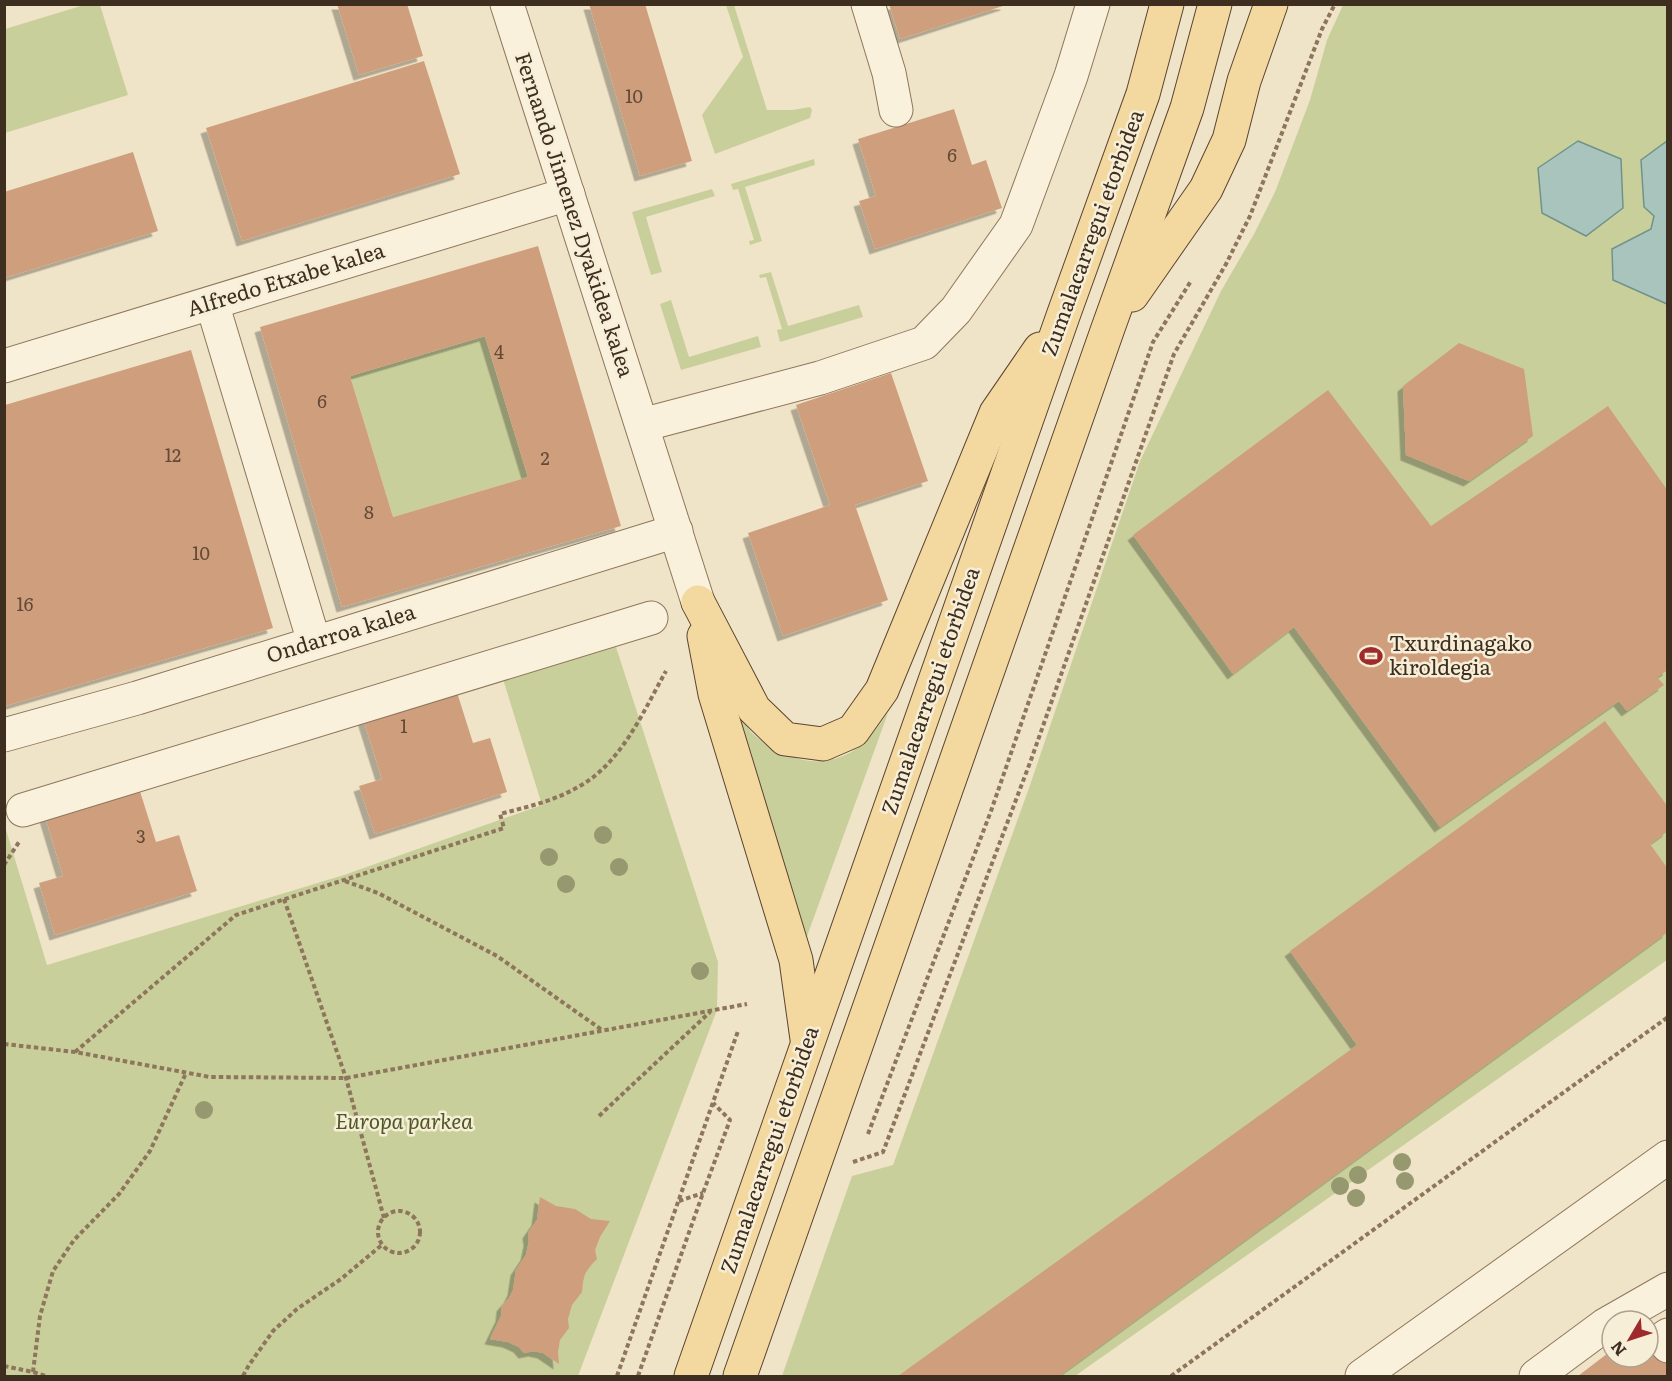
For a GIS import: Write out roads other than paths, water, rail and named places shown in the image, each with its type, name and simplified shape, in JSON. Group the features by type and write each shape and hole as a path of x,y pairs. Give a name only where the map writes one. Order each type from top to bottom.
{"main road":[{"name":"Zumalacarregui etorbidea","path":"691,1377 1143,94 1167,4"},
{"path":"740,1377 1187,108 1215,4"},
{"path":"1107,332 1206,189 1229,140 1244,81 1271,4"},
{"path":"698,602 754,709 785,739 823,744 853,731 882,690 996,413 1063,316"},
{"path":"698,602 715,694 796,960 808,1044"}],"street":[{"name":"Fernando Jimenez Dyakidea kalea","path":"507,4 698,602"},
{"path":"868,4 889,73 896,110"},
{"path":"642,425 820,378 924,343 956,310 1016,225 1071,76 1093,4"},
{"name":"Alfredo Etxabe kalea","path":"4,366 568,194"},
{"path":"212,303 314,642"},
{"name":"Ondarroa kalea","path":"4,735 137,698 676,531"},
{"path":"23,810 651,618"},
{"path":"1362,1377 1668,1157"},
{"path":"1536,1377 1605,1325 1668,1289"},
{"path":"1668,1335 1662,1339 1668,1346"}],"water":[{"path":"1578,141 1621,159 1623,208 1586,236 1542,213 1538,168"},
{"path":"1667,141 1667,304 1613,280 1612,249 1651,229 1654,216 1644,207 1641,160"}],"place":[{"name":"Txurdinagako kiroldegia","path":"1371,656"}],"park label":[{"name":"Europa parkea","path":"404,1122"}]}
